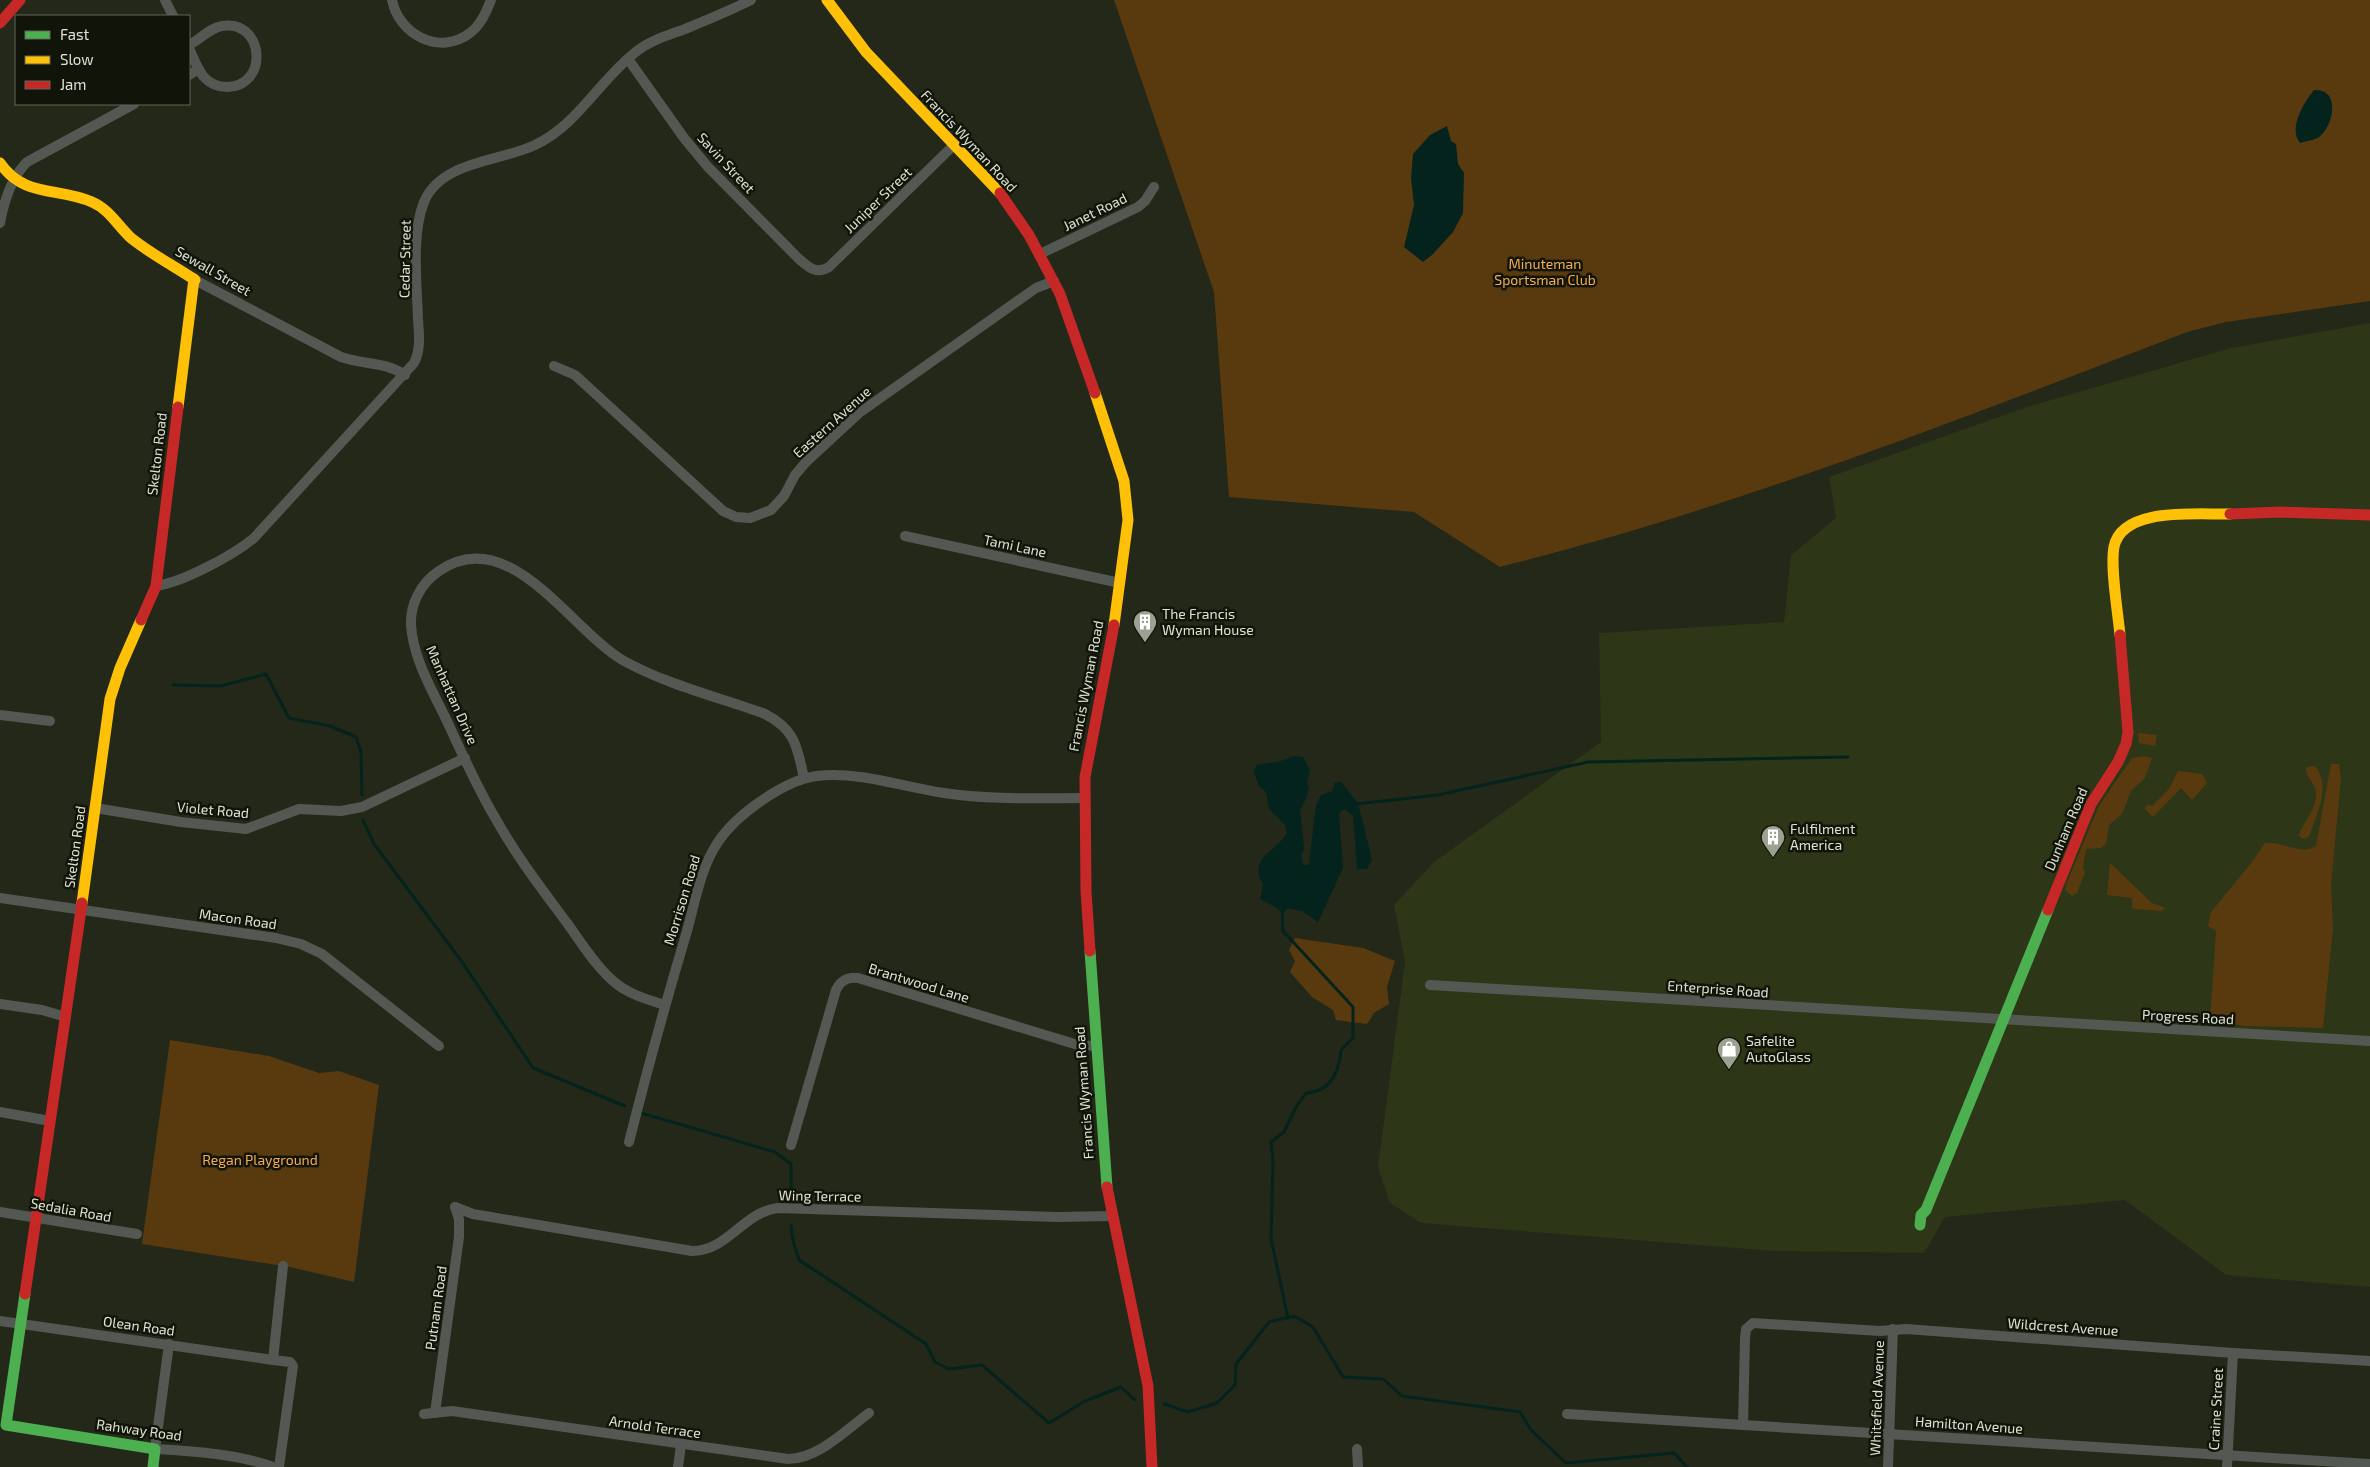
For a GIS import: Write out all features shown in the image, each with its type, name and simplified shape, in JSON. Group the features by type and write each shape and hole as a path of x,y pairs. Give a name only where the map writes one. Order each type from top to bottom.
{"street":[{"path":"0,23 20,0"},
{"path":"166,0 173,15"},
{"path":"392,0 396,14 406,28 423,39 442,43 461,39 470,33 481,20 491,0"},
{"name":"Cedar Street","path":"156,586 176,582 236,550 254,538 405,375 416,359 419,349 418,226 422,206 438,182 454,172 524,150 553,135 628,59 653,41 751,0"},
{"name":"Francis Wyman Road","path":"827,0 866,52 998,190 1040,254 1054,281 1110,436 1126,490 1128,527 1120,583 1106,674 1086,766 1084,798 1086,891 1095,1046 1106,1180 1148,1386 1152,1467"},
{"path":"190,46 213,29 228,25 238,27 247,33 256,45 258,56 256,66 251,75 239,84 229,87 214,84 205,78 199,70 190,49"},
{"name":"Savin Street","path":"628,59 684,138 708,167 798,258 812,270 819,271"},
{"path":"190,74 199,70"},
{"path":"0,223 8,194 15,178 27,162 132,105"},
{"name":"Juniper Street","path":"819,271 829,267 955,144"},
{"name":"Sewall Street","path":"0,163 4,170 15,178 42,192 94,203 143,246 194,280 341,357 360,363 391,366 405,375"},
{"name":"Janet Road","path":"1040,254 1138,207 1145,201 1154,187"},
{"name":"Skelton Road","path":"3,1425 21,1324 111,693 126,653 152,600 156,586 194,280"},
{"name":"Eastern Avenue","path":"554,366 574,373 723,511 736,517 757,517 777,505 806,462 864,408 1036,288 1054,281"},
{"name":"Dunham Road","path":"1920,1226 1921,1215 1926,1210 2091,804 2118,762 2126,744 2128,716 2113,554 2114,540 2128,524 2148,517 2281,512 2370,515"},
{"name":"Tami Lane","path":"905,536 1120,583"},
{"name":"Manhattan Drive","path":"665,1005 626,990 610,979 520,858 489,808 417,655 412,635 412,614 419,592 435,574 457,561 480,558 498,561 546,592 607,649 622,659 676,683 778,720 789,730 794,738 804,778"},
{"path":"0,715 50,720"},
{"name":"Violet Road","path":"95,808 181,822 246,829 299,809 341,811 362,807 465,758"},
{"name":"Morrison Road","path":"629,1142 665,1005 711,854 731,826 754,806 804,778 830,775 971,796 1084,798"},
{"name":"Macon Road","path":"0,898 276,938 301,944 340,967 439,1046"},
{"name":"Brantwood Lane","path":"791,1145 836,990 842,981 848,978 858,978 1078,1045 1095,1046"},
{"name":"Enterprise Road","path":"1430,985 2004,1020"},
{"path":"0,1004 42,1010 66,1017"},
{"name":"Progress Road","path":"2004,1020 2370,1041"},
{"path":"0,1112 50,1121"},
{"name":"Wing Terrace","path":"455,1207 473,1214 692,1251 705,1250 717,1246 752,1217 767,1210 778,1208 1058,1217 1112,1216"},
{"name":"Putnam Road","path":"430,1413 459,1237 459,1219 455,1207"},
{"name":"Sedalia Road","path":"0,1212 137,1234"},
{"path":"273,1360 283,1266"},
{"name":"Olean Road","path":"0,1321 290,1362 293,1366 279,1467"},
{"name":"Wildcrest Avenue","path":"1743,1425 1745,1338 1746,1329 1753,1323 1880,1331 1906,1329 2233,1354 2370,1361"},
{"name":"Whitefield Avenue","path":"1888,1467 1893,1330"},
{"path":"153,1467 169,1344"},
{"name":"Craine Street","path":"2227,1467 2233,1354"},
{"name":"Arnold Terrace","path":"430,1413 452,1411 774,1458 798,1458 818,1450 869,1413"},
{"name":"Hamilton Avenue","path":"1567,1414 2370,1464"},
{"name":"Rahway Road","path":"3,1425 155,1449 189,1451 250,1460 273,1467"},
{"path":"678,1467 681,1445"},
{"path":"1357,1448 1358,1467"}],"shaded area":[{"path":"2370,323 2370,1287 2226,1275 2125,1200 1945,1217 1924,1253 1774,1251 1421,1223 1390,1203 1378,1167 1405,962 1394,905 1434,862 1601,742 1599,633 1784,622 1791,555 1836,518 1829,477 2027,407 2231,348"}],"green space":[{"name":"Minuteman Sportsman Club","path":"1114,0 2370,0 2370,301 2226,322 2187,332 1932,429 1761,490 1588,544 1500,567 1414,512 1229,497 1214,292"},
{"path":"2138,733 2157,735 2155,746 2139,743"},
{"path":"2144,756 2152,758 2145,778 2131,791 2122,814 2109,825 2106,844 2101,848 2086,849 2083,867 2085,872 2077,893 2072,896 2065,890 2067,882 2099,806 2132,758"},
{"path":"2331,764 2339,764 2341,778 2331,884 2333,928 2323,1028 2244,1026 2210,1020 2216,931 2208,926 2211,912 2265,843 2297,849 2310,849 2316,846"},
{"path":"2315,766 2322,782 2321,801 2309,837 2302,839 2299,835 2313,809 2316,797 2315,788 2306,770 2307,767"},
{"path":"2178,771 2202,774 2207,783 2192,800 2181,788 2153,817 2145,809 2148,804 2152,806 2169,789"},
{"path":"2110,863 2152,903 2166,908 2160,911 2135,909 2132,908 2132,898 2107,895"},
{"path":"1295,938 1363,948 1395,961 1387,987 1389,1004 1374,1013 1367,1024 1336,1020 1333,1010 1312,997 1290,972 1295,961 1289,950"},
{"name":"Regan Playground","path":"170,1040 269,1056 319,1073 339,1071 379,1085 354,1282 290,1267 142,1244"}],"water":[{"path":"2314,90 2323,91 2328,95 2331,101 2331,117 2324,132 2319,137 2300,143 2296,130 2299,115"},
{"path":"1447,126 1451,141 1456,144 1458,164 1464,173 1463,213 1453,232 1423,262 1404,247 1414,205 1411,178 1413,154 1430,135"},
{"path":"1294,756 1303,757 1310,770 1307,781 1309,788 1300,811 1304,849 1301,856 1304,865 1309,865 1316,805 1321,795 1332,791 1335,782 1341,782 1358,803 1372,860 1367,869 1357,869 1353,816 1345,809 1339,813 1343,868 1318,922 1302,911 1287,908 1283,915 1279,909 1260,899 1263,884 1259,875 1261,861 1287,833 1285,825 1269,809 1266,792 1259,786 1254,773 1256,765 1281,761"}],"waterway":[{"path":"173,685 221,686 266,674 289,718 330,726 356,737 361,752 362,795"},
{"path":"1356,804 1438,795 1588,762 1848,757"},
{"path":"363,820 374,844 462,962 533,1068 625,1106"},
{"path":"1282,911 1283,931 1353,1007 1353,1038 1341,1050 1336,1073 1328,1085 1315,1092 1306,1093 1296,1107 1284,1132 1271,1142 1273,1162 1271,1239 1288,1318"},
{"path":"641,1113 775,1152 791,1164 791,1201"},
{"path":"791,1225 793,1241 799,1260 926,1344 935,1362 949,1369 982,1365 1049,1423 1085,1401 1121,1387 1135,1400"},
{"path":"1164,1404 1188,1412 1217,1403 1235,1385 1236,1364 1269,1322 1294,1316 1313,1327 1343,1377 1383,1379 1402,1396 1520,1412 1531,1430 1566,1463 1674,1453 1687,1467"}],"traffic: fast":[{"path":"1920,1225 1921,1215 1926,1210 2048,910"},
{"path":"1090,951 1107,1187"},
{"path":"25,1294 6,1425 155,1449 153,1467"}],"traffic: slow":[{"path":"827,0 866,52 1000,193"},
{"path":"0,163 9,174 31,187 79,197 98,205 131,238 195,280"},
{"path":"178,407 194,279"},
{"path":"1095,393 1124,481 1128,520 1114,625"},
{"path":"2120,635 2113,566 2114,547 2120,534 2131,525 2146,519 2181,514 2230,514"},
{"path":"82,903 110,699 120,668 141,620"}],"traffic: jam":[{"path":"0,23 20,0"},
{"path":"1000,193 1029,235 1060,294 1095,393"},
{"path":"141,620 156,586 178,407"},
{"path":"2230,514 2281,512 2370,515"},
{"path":"1090,951 1086,891 1085,777 1114,625"},
{"path":"2048,910 2091,804 2118,762 2126,744 2128,732 2120,635"},
{"path":"25,1294 82,903"},
{"path":"1107,1187 1148,1386 1152,1467"}],"place":[{"name":"The Francis Wyman House","path":"1145,643"},
{"name":"Fulfilment America","path":"1773,858"},
{"name":"Safelite AutoGlass","path":"1729,1070"}]}
